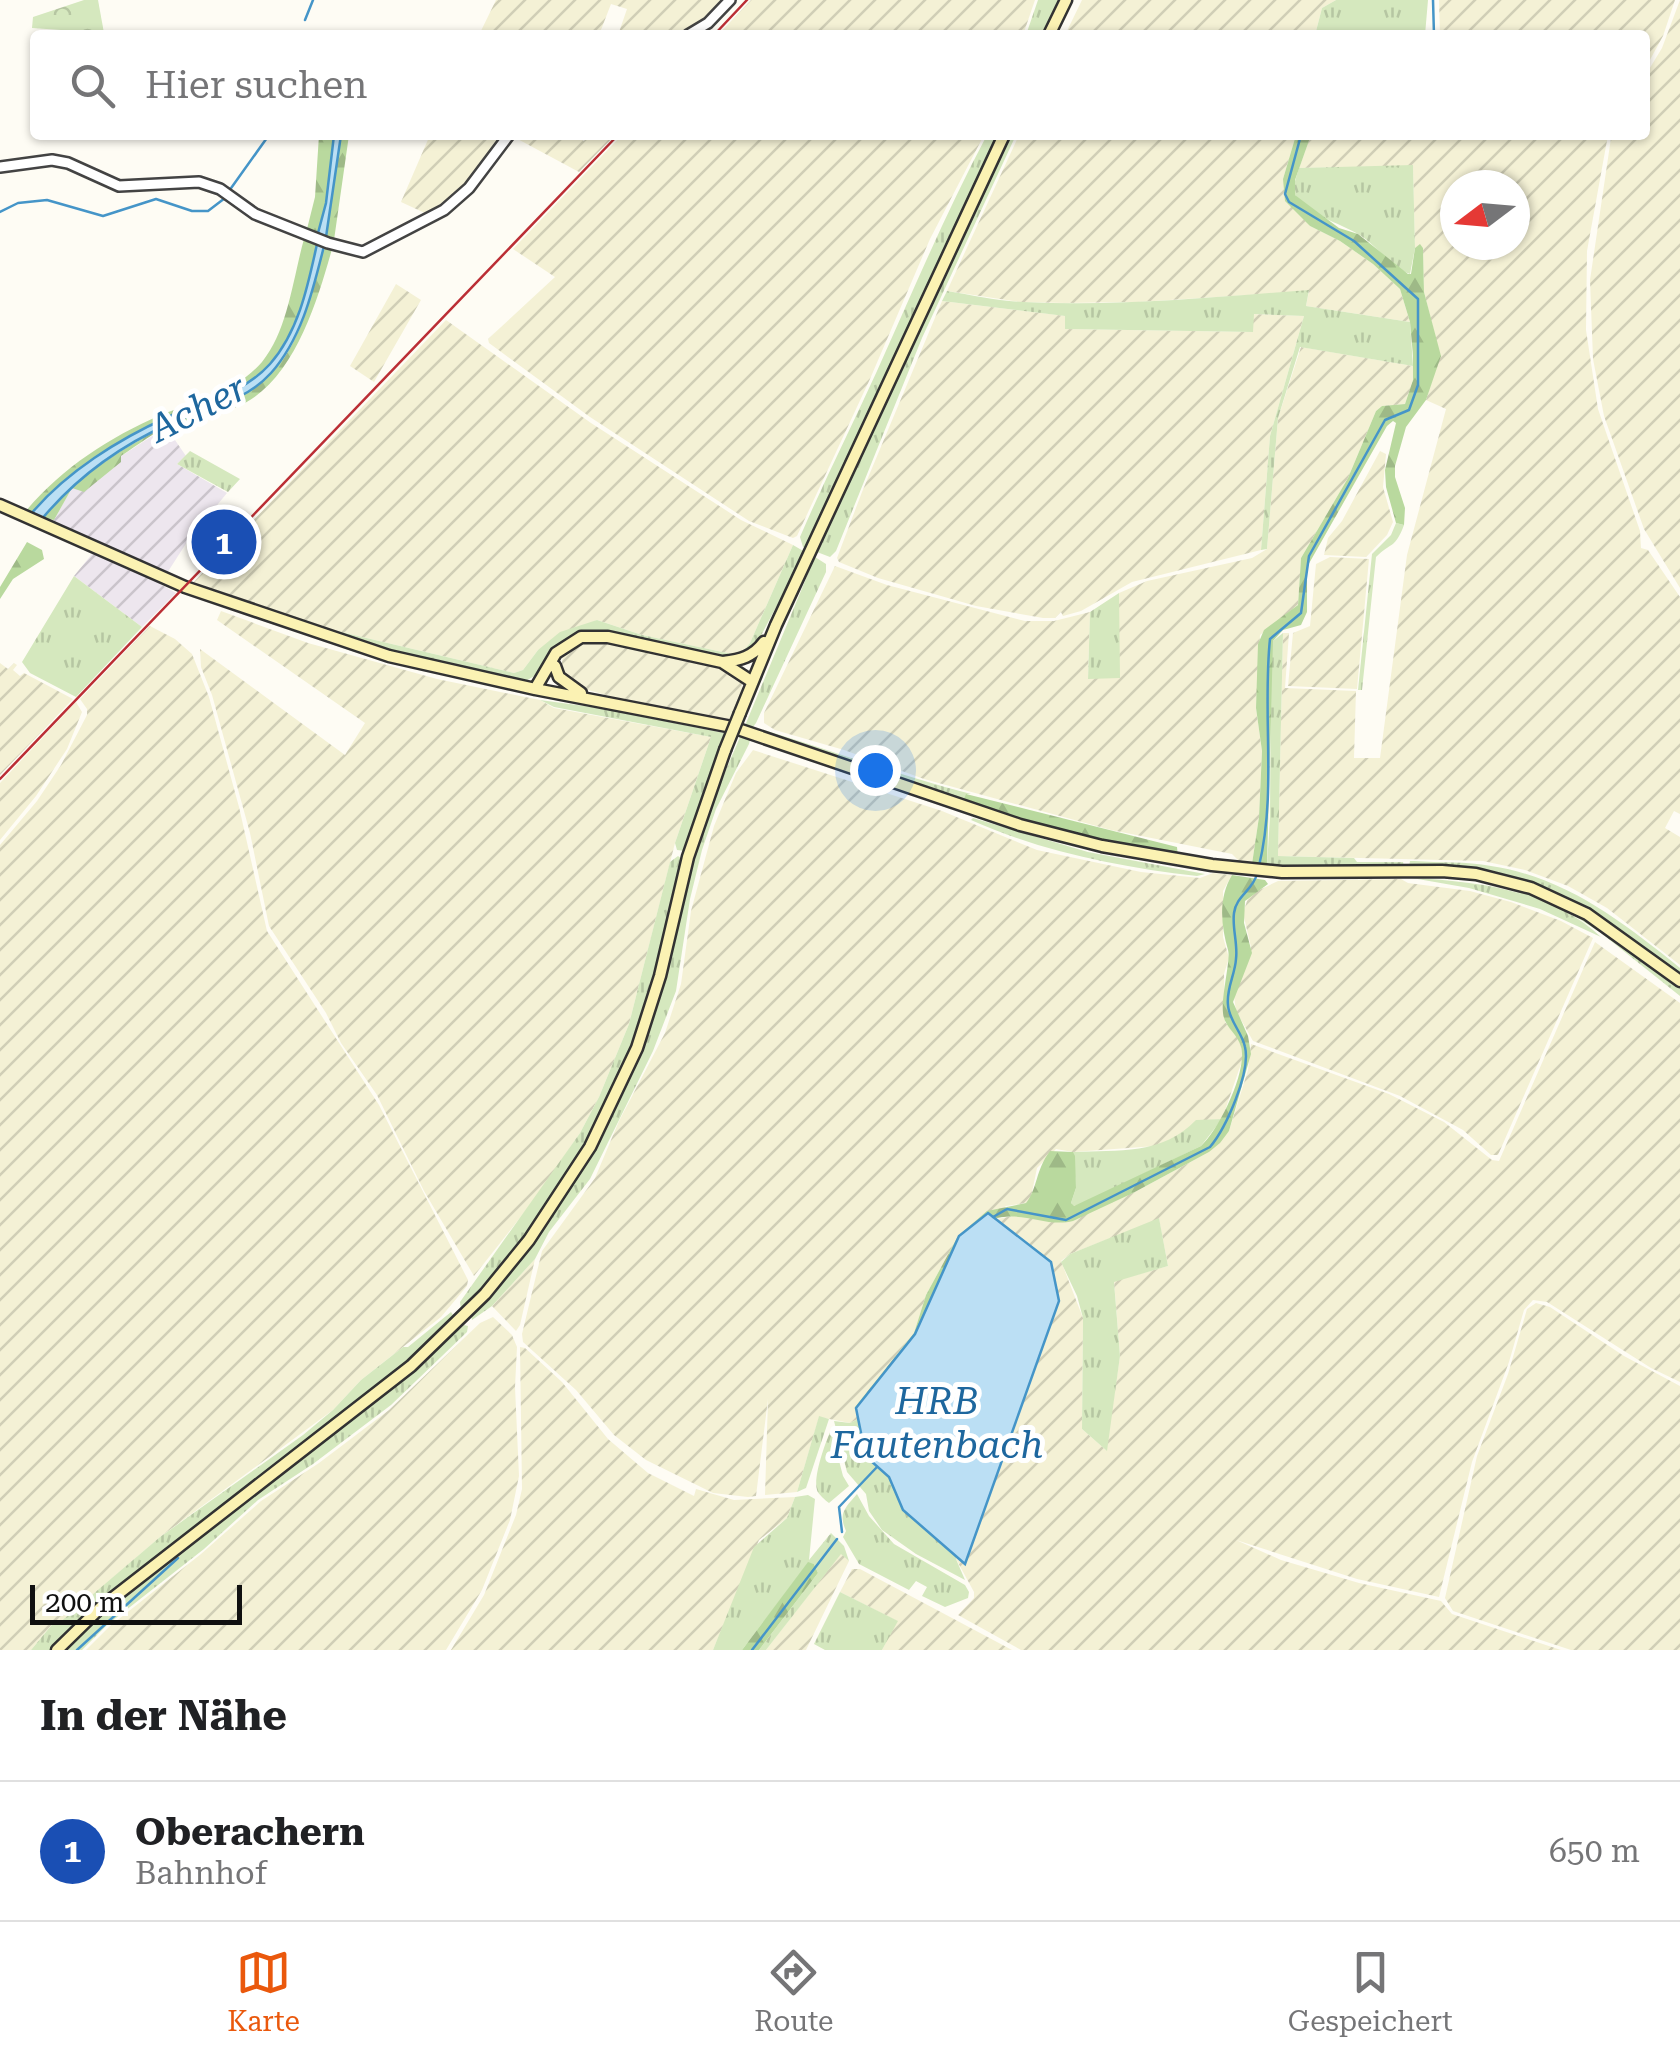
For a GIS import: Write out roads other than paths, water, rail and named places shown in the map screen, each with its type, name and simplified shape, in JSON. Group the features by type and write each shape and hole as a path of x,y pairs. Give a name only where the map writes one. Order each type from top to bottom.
{"main road":[{"path":"1052,30 1066,0"},
{"path":"56,1650 100,1608 412,1366 474,1305 530,1240 590,1147 637,1048 660,976 688,857 753,676 1002,140"},
{"path":"0,506 168,580 283,623 389,656 598,702 732,726 1020,825 1150,857 1265,871 1442,871 1518,884 1587,914 1680,981"},
{"path":"722,662 740,660 762,646 776,625"},
{"path":"540,690 556,654 580,638 608,637 722,662 753,676"},
{"path":"556,654 559,677 570,688 598,702"},
{"path":"740,660 753,676"},
{"path":"540,690 555,666"}],"street":[{"path":"696,30 730,0"},
{"path":"0,167 52,160 119,186 188,180 207,184 255,214 362,252 444,210 469,188 505,140"}],"water":[{"path":"333,140 340,140 326,237 318,233"},
{"name":"Acher","path":"317,244 324,246 311,296 291,345 271,373 236,399 169,424 133,443 84,477 41,520 31,514 60,484 112,446 168,417 235,390 259,375 280,351 295,322"},
{"name":"HRB Fautenbach","path":"988,1213 1051,1262 1059,1301 965,1564 903,1510 889,1477 871,1461 856,1408 915,1334 959,1236"}],"waterway":[{"path":"305,20 313,0"},
{"path":"1433,0 1434,30"},
{"path":"229,191 265,140"},
{"path":"1259,866 1267,810 1270,639 1301,613 1309,556 1385,420 1409,410 1418,385 1418,299 1354,241 1289,202 1285,194 1300,140"},
{"path":"0,212 18,203 47,200 103,216 156,199 192,211 208,211 225,198"},
{"path":"993,1217 1007,1209 1066,1220 1210,1147 1230,1114 1244,1070 1245,1047 1229,1011 1228,999 1236,959 1234,913 1257,874"},
{"path":"842,1532 839,1507 877,1467"},
{"path":"752,1650 837,1539"},
{"path":"77,1650 178,1558"}],"railway":[{"path":"719,30 747,0"},
{"path":"0,779 613,140"}],"place":[{"name":"Oberachern","path":"224,542"}]}
